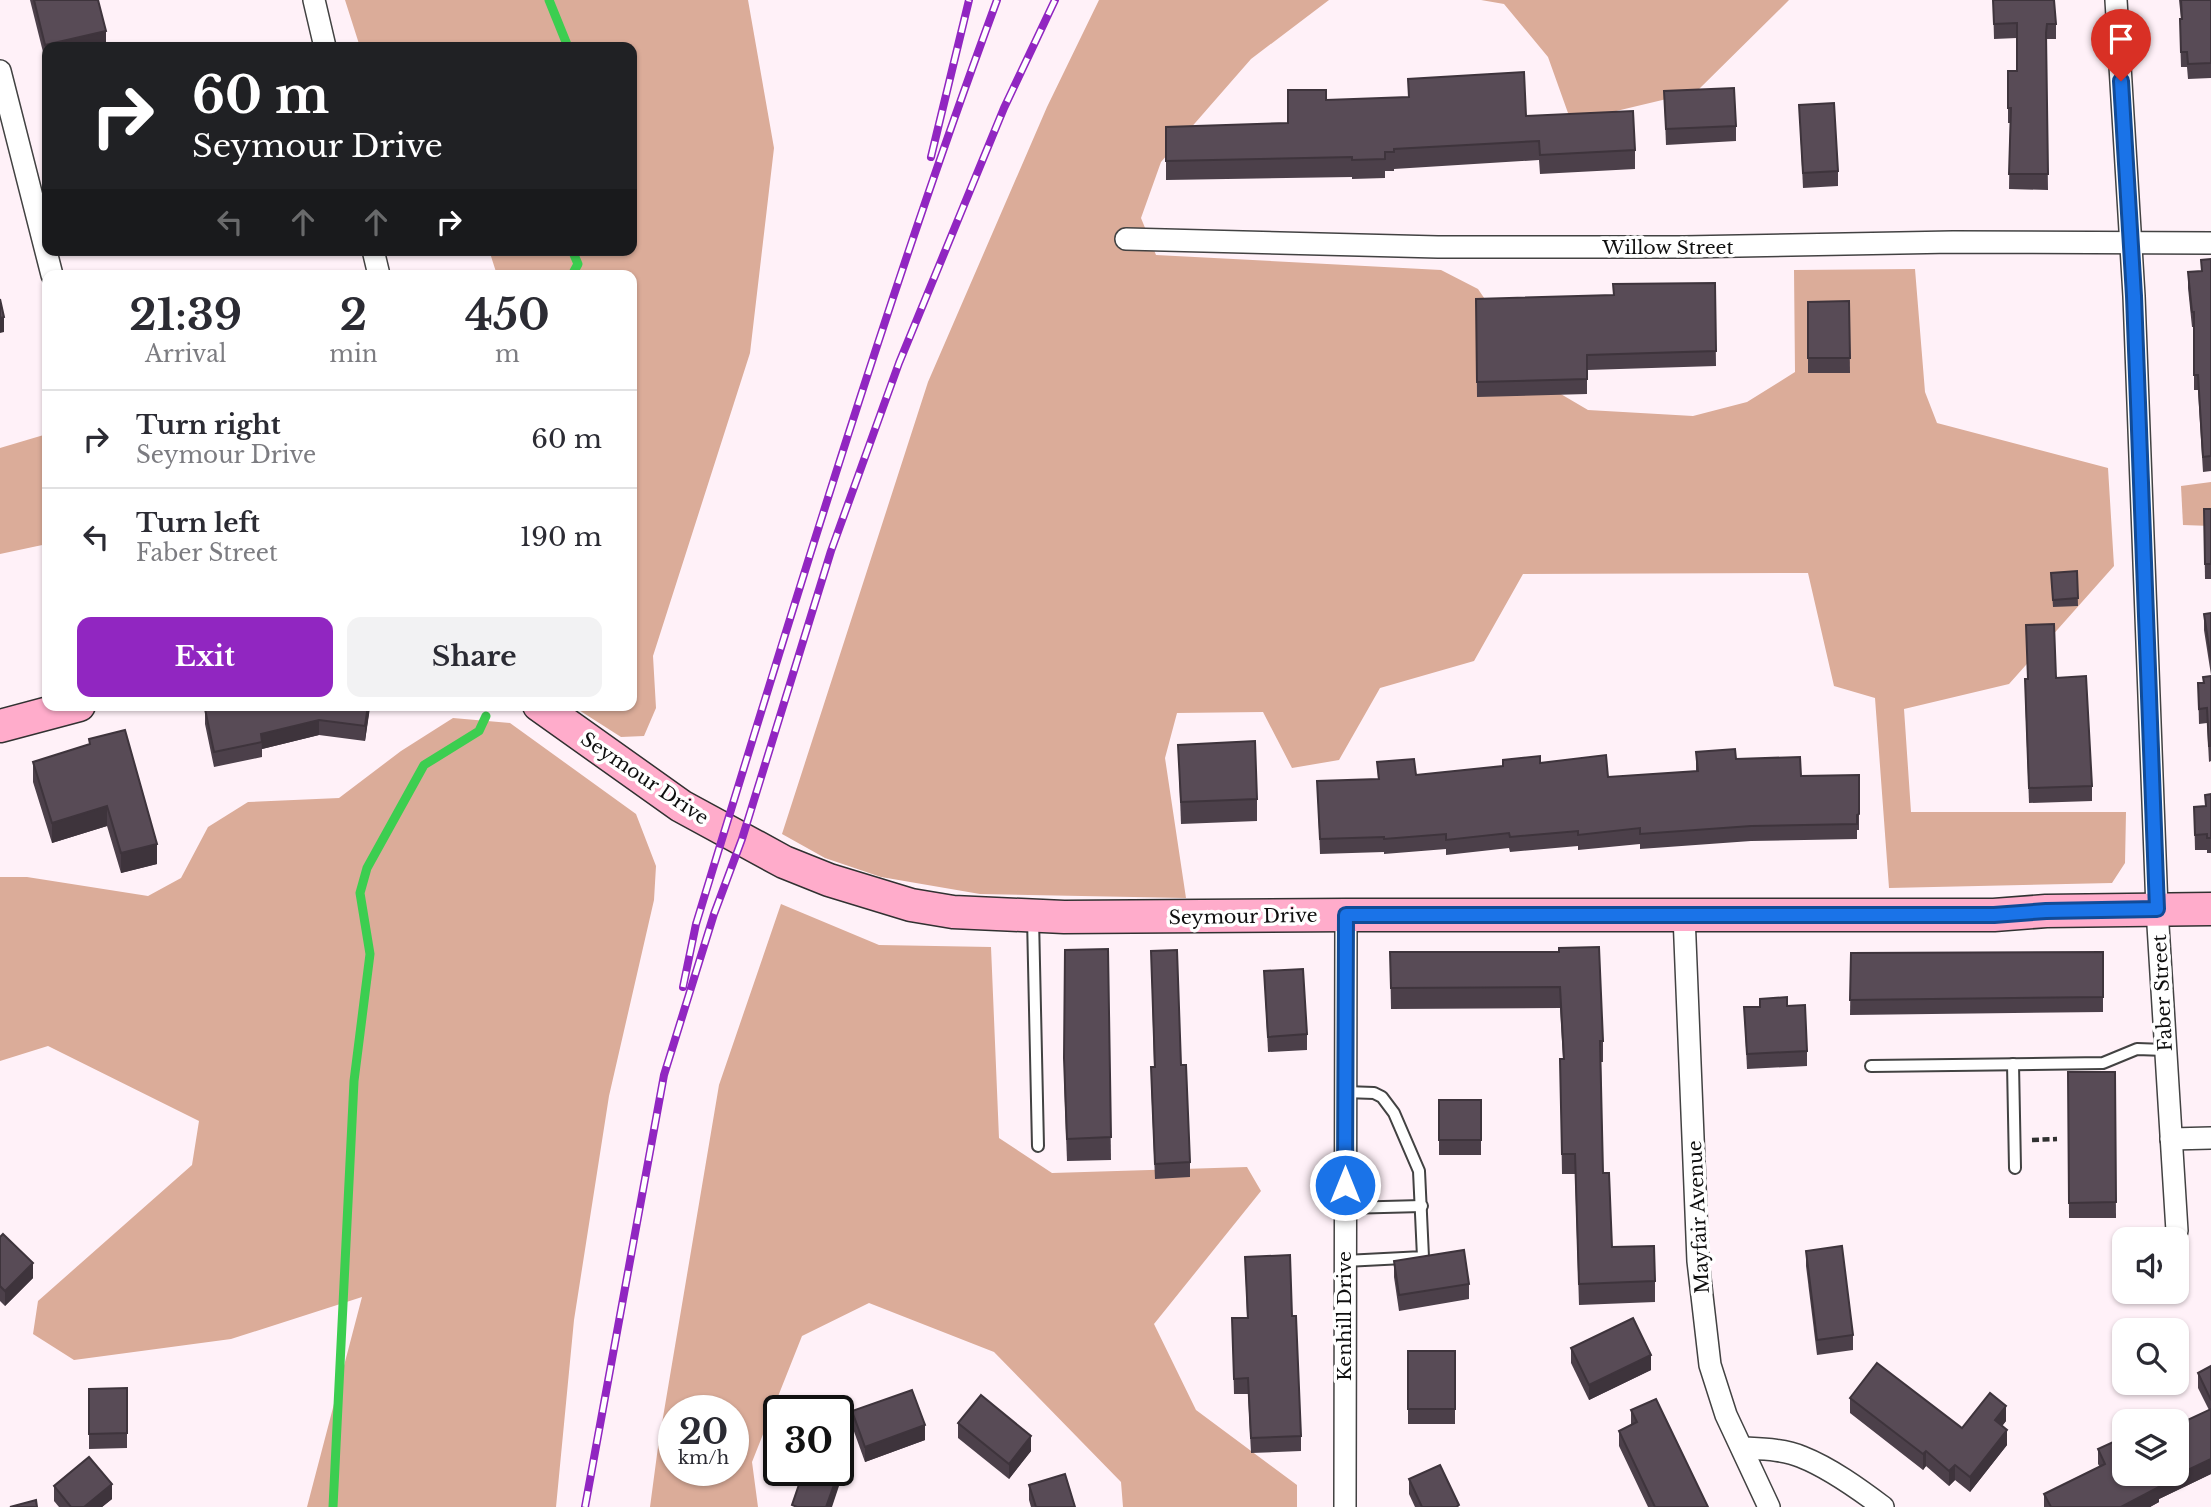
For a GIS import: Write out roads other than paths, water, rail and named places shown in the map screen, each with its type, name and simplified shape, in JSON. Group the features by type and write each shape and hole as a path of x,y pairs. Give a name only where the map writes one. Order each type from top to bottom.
{"street":[{"path":"314,0 324,42"},
{"name":"Faber Street","path":"2116,0 2130,243 2157,909 2177,1227"},
{"path":"0,71 42,236"},
{"name":"Willow Street","path":"1126,239 1452,247 1684,247 1953,242 2211,243"},
{"path":"0,726 56,711"},
{"name":"Seymour Drive","path":"547,711 681,806 784,862 829,880 911,905 953,912 1032,917 1994,915 2046,911 2211,909"},
{"name":"Kenhill Drive","path":"1345,1507 1346,915"},
{"name":"Mayfair Avenue","path":"1684,915 1700,1274 1710,1366 1726,1415 1769,1507"},
{"path":"2171,1139 2211,1138"},
{"path":"1741,1448 1770,1449 1801,1456 1882,1507"}],"lane":[{"path":"1032,917 1038,1146"},
{"path":"1871,1066 2103,1063 2137,1049 2165,1051"},
{"path":"2013,1065 2015,1168"},
{"path":"1345,1092 1374,1093 1382,1097 1394,1113 1419,1171 1423,1257 1345,1261"},
{"path":"1345,1208 1422,1206"}],"waterway":[{"path":"549,0 566,42"},
{"path":"575,256 578,264 575,270"},
{"path":"333,1507 354,1081 370,954 360,893 367,868 424,765 479,731 486,716"}],"railway":[{"path":"931,157 969,0"},
{"path":"683,987 696,924 840,460 916,229 997,0"},
{"path":"585,1507 664,1075 714,914 742,839 831,551 899,363 1004,108 1055,0"}]}
